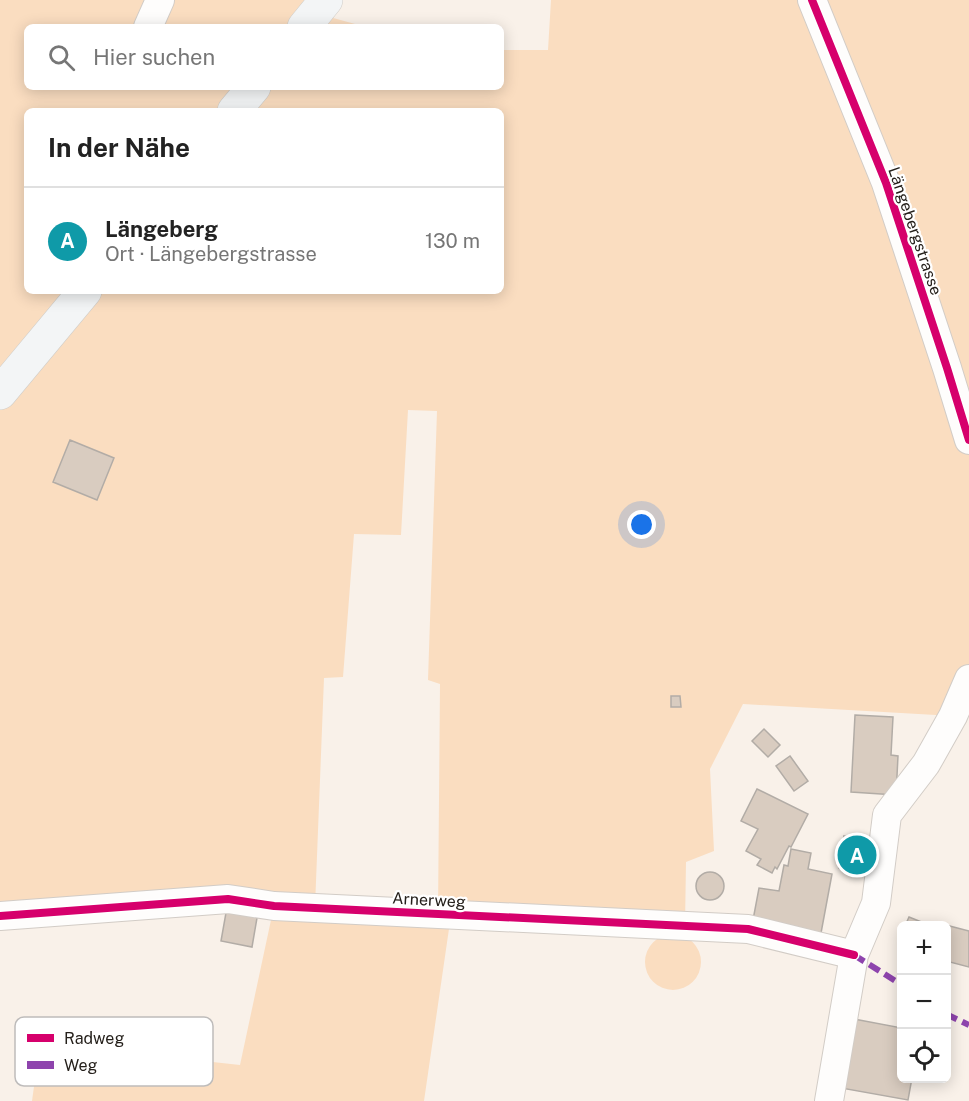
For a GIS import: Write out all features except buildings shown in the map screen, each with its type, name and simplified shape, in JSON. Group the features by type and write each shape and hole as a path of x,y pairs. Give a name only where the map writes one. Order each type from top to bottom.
{"main road":[{"path":"306,24 326,0"},
{"path":"236,108 252,90"},
{"path":"0,393 82,294"}],"street":[{"path":"149,24 160,0"},
{"name":"Längebergstrasse","path":"812,0 885,183 969,440"},
{"path":"830,1101 854,955 876,903 887,815 926,764 953,716 969,679"},
{"name":"Arnerweg","path":"0,916 228,899 274,906 748,929 854,955"}],"shaded area":[{"path":"0,0 317,0 297,24 24,24 24,90 242,90 226,108 24,108 24,294 70,294 0,378"},
{"path":"551,0 969,0 969,679 953,716 743,704 710,769 714,851 686,862 685,926 451,915 424,1101 32,1101 34,1086 213,1086 213,1062 240,1065 274,906 0,916 0,393 82,294 504,294 504,108 236,108 252,90 504,90 504,50 548,50","holes":["408,410 437,411 428,680 440,684 438,914 315,907 324,678 343,677 354,534 401,535"]},
{"path":"315,13 355,24 306,24"},
{"path":"673,934 688,939 696,947 701,962 696,977 688,985 673,990 658,985 650,977 645,962 650,947 658,939"}],"marked path":[{"path":"854,955 897,982"},
{"path":"951,1016 969,1025"}],"cycle path":[{"path":"812,0 886,183 969,440"},
{"path":"0,916 228,899 274,906 748,929 854,955"}],"place":[{"name":"Längeberg","path":"857,855"}]}
